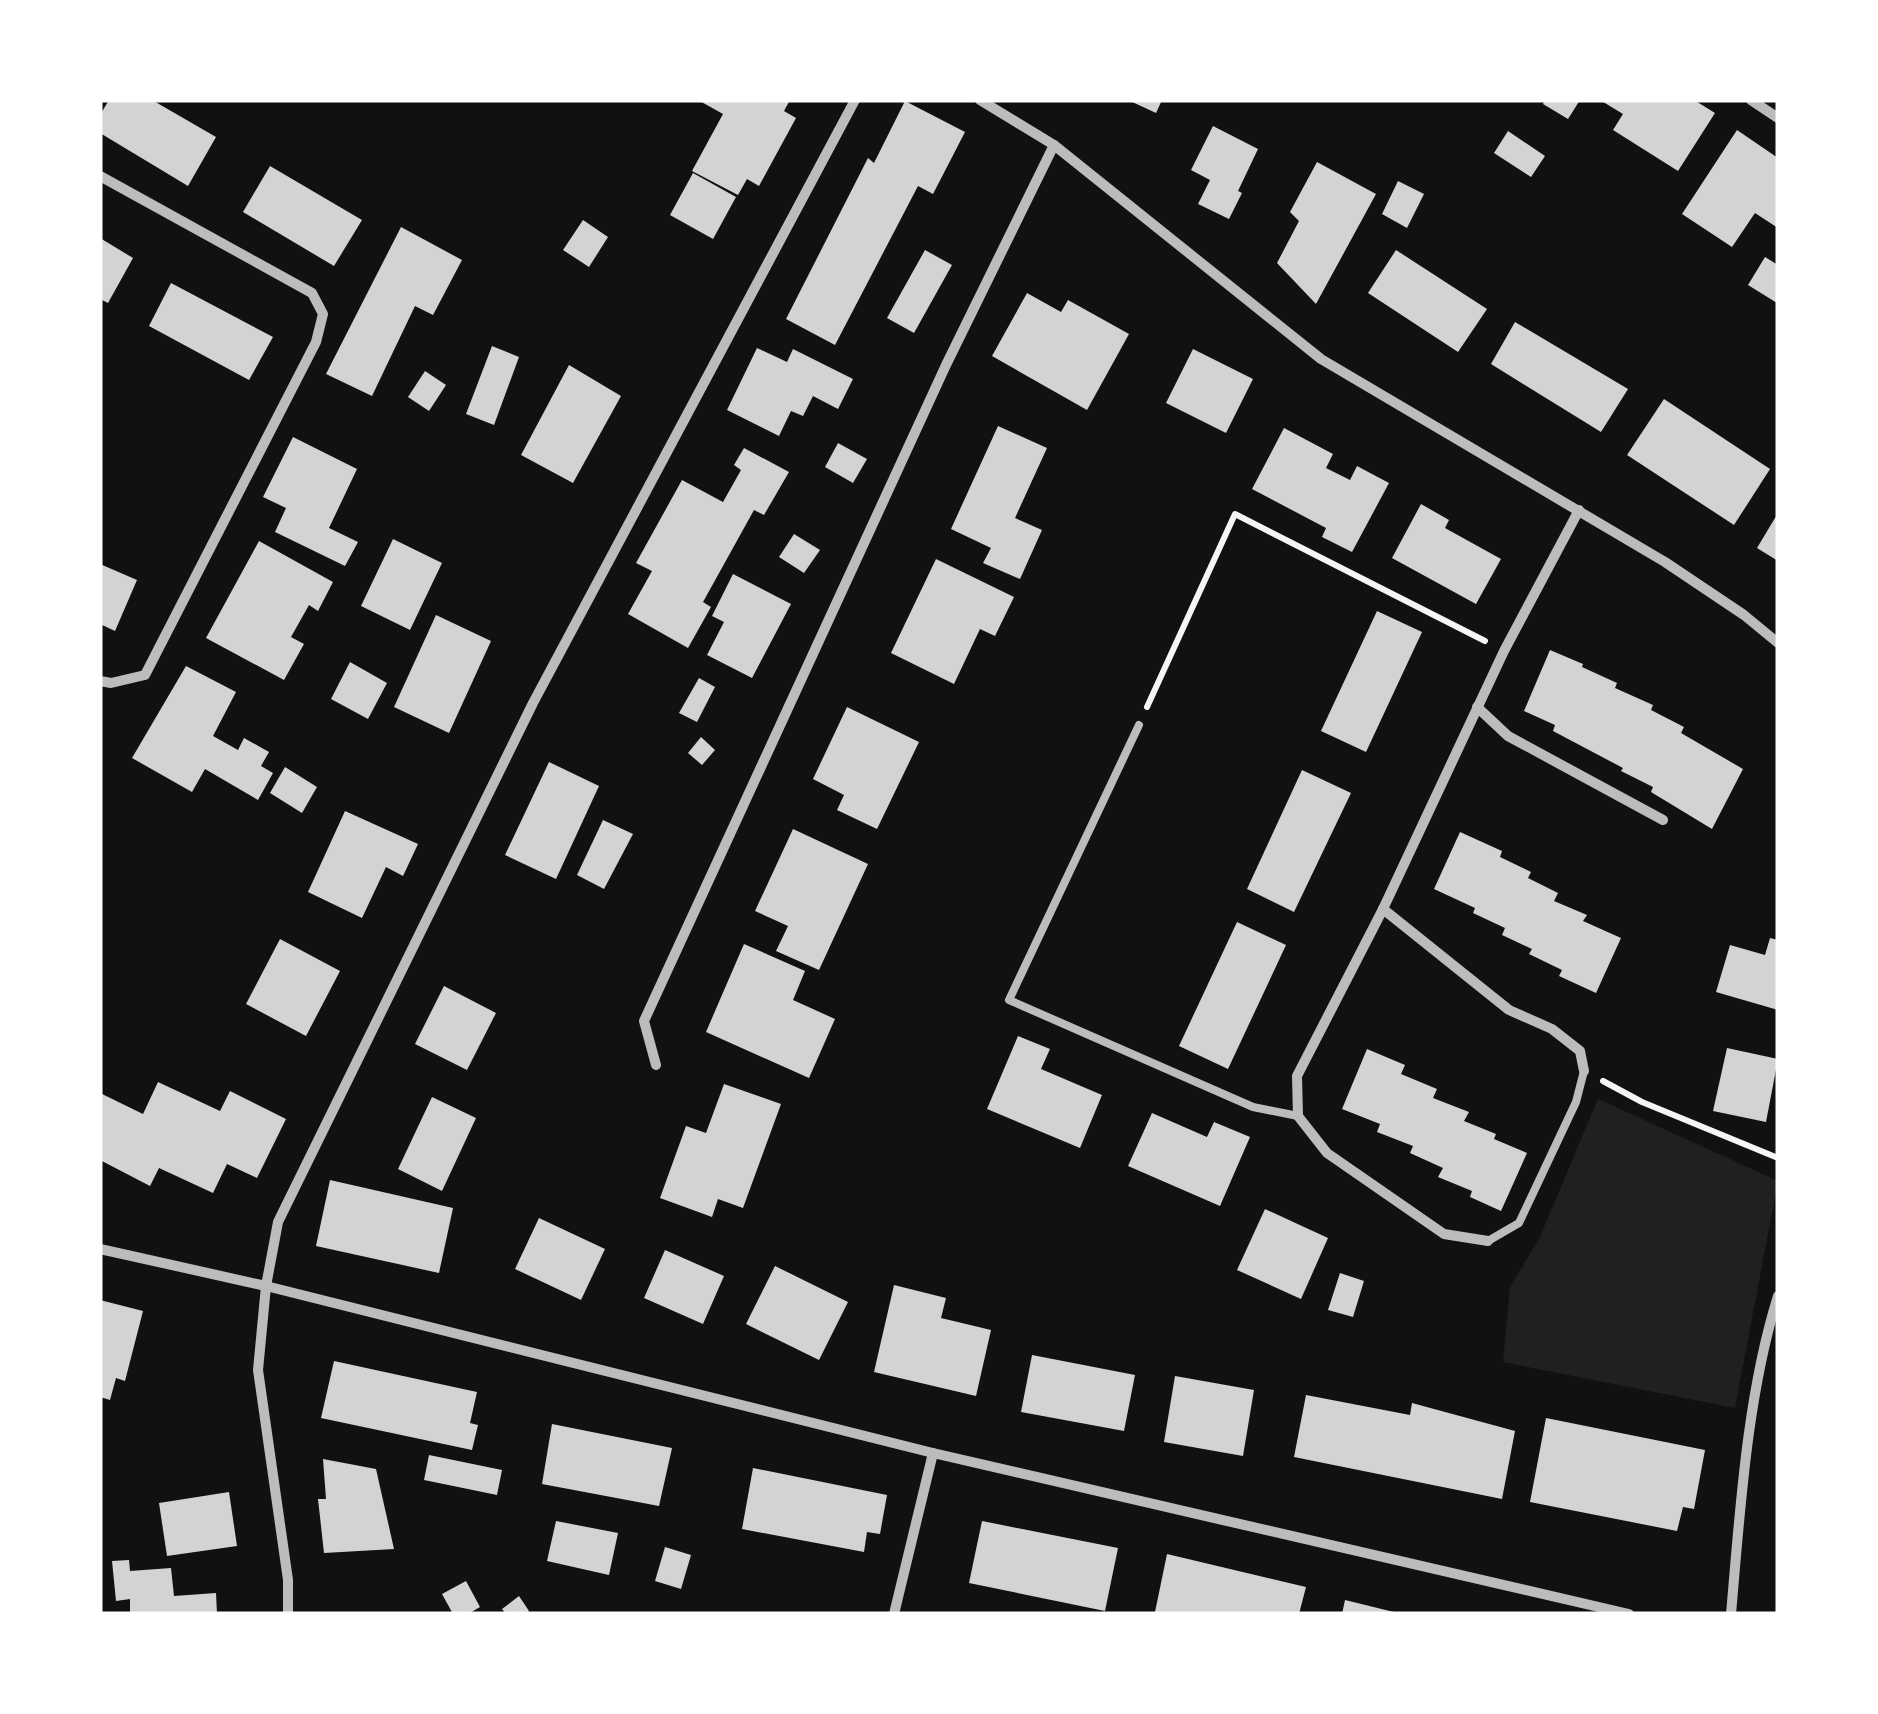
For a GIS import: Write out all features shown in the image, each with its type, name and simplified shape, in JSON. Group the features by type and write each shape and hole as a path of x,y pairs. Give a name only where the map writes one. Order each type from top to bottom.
{"street":[{"path":"288,1614 288,1580 258,1370 266,1286 278,1222 533,703 855,100"},
{"path":"980,100 1054,145 1320,358 1665,562 1778,643"},
{"path":"1751,100 1778,118"},
{"path":"656,1065 644,1022 946,365 1054,145"},
{"path":"100,176 312,293 322,314 316,342 145,674 110,683 100,681"},
{"path":"1488,1241 1444,1234 1328,1153 1298,1116 1297,1076 1383,909 1504,651 1579,510"},
{"path":"1478,708 1508,736 1664,820"},
{"path":"1383,909 1509,1010 1552,1029 1580,1051 1584,1071"},
{"path":"100,1250 266,1286 933,1453 1629,1614"},
{"path":"1731,1614 1742,1490 1769,1326 1778,1296"},
{"path":"894,1614 933,1453"},
{"path":"1566,1614 1569,1600"}],"lane":[{"path":"1138,726 1009,1000 1253,1107 1298,1116"},
{"path":"1488,1241 1519,1222 1576,1102 1584,1071"}],"path":[{"path":"1138,726 1235,514 1504,651"},
{"path":"1584,1071 1642,1102 1778,1158"}],"shaded area":[{"path":"1598,1099 1778,1181 1735,1408 1503,1362 1510,1287 1539,1239"}],"building":[{"path":"109,100 152,100 216,137 188,186 100,133 100,115"},
{"path":"698,100 790,100 784,111 796,118 759,186 747,179 738,195 692,171 723,114"},
{"path":"1128,100 1162,100 1156,113"},
{"path":"1545,100 1580,100 1568,119 1543,104"},
{"path":"1600,100 1694,100 1715,113 1678,171 1613,130 1623,114"},
{"path":"905,101 965,132 933,194 918,186 835,345 786,319 868,158 874,163"},
{"path":"1213,126 1258,149 1229,219 1198,204 1210,180 1191,170"},
{"path":"1737,130 1778,158 1778,228 1755,213 1732,247 1682,214"},
{"path":"1508,131 1545,156 1531,177 1494,153"},
{"path":"1317,162 1376,194 1316,304 1277,263 1299,221 1290,212"},
{"path":"270,166 362,220 334,266 243,212"},
{"path":"693,173 736,197 713,239 670,215"},
{"path":"1398,181 1424,194 1407,228 1382,214"},
{"path":"583,220 608,237 589,267 563,250"},
{"path":"401,227 462,260 433,315 415,306 372,396 326,374"},
{"path":"100,238 133,258 108,303 100,299"},
{"path":"925,250 952,265 914,333 887,318"},
{"path":"1396,250 1487,309 1458,352 1368,293"},
{"path":"1765,257 1778,265 1777,303 1748,285"},
{"path":"171,283 273,337 249,380 149,326"},
{"path":"1027,293 1061,312 1068,300 1129,334 1087,410 992,356"},
{"path":"1515,322 1628,389 1601,432 1491,364"},
{"path":"492,346 519,357 494,425 466,414"},
{"path":"757,348 787,362 793,349 853,379 838,409 813,396 803,416 791,411 779,436 727,410"},
{"path":"1193,349 1253,379 1226,433 1166,403"},
{"path":"569,365 621,396 573,483 521,455"},
{"path":"425,371 446,385 429,411 408,397"},
{"path":"1664,399 1770,469 1734,525 1627,455"},
{"path":"998,426 1047,448 1015,518 1042,530 1020,579 983,563 991,548 951,529"},
{"path":"1284,428 1333,454 1326,468 1350,480 1357,466 1389,483 1352,552 1322,537 1326,528 1252,489"},
{"path":"293,437 357,469 329,528 358,542 345,566 275,532 286,508 263,497"},
{"path":"838,443 867,459 853,483 825,467"},
{"path":"744,448 789,472 764,515 754,510 703,602 711,607 688,648 628,614 652,571 636,563 682,480 723,502 741,470 734,465"},
{"path":"1421,504 1449,520 1445,528 1501,559 1476,604 1392,558"},
{"path":"1778,513 1778,561 1757,548"},
{"path":"794,534 820,550 804,573 779,557"},
{"path":"393,539 442,563 410,630 361,606"},
{"path":"259,541 333,582 318,611 309,605 291,637 304,644 284,680 206,638"},
{"path":"936,559 1014,597 995,636 980,629 954,684 891,653"},
{"path":"100,564 137,580 115,631 100,624"},
{"path":"733,574 791,604 752,678 707,655 724,622 712,616"},
{"path":"1377,611 1422,632 1366,752 1321,731"},
{"path":"436,615 491,641 449,733 394,707"},
{"path":"1550,650 1583,664 1582,667 1617,683 1615,688 1653,705 1651,710 1684,727 1681,733 1743,769 1712,829 1651,792 1653,787 1621,771 1623,768 1553,731 1555,725 1524,711"},
{"path":"350,662 387,683 368,719 331,699"},
{"path":"186,666 236,692 213,736 238,750 244,738 269,752 261,766 273,773 258,800 205,769 192,792 132,758"},
{"path":"699,678 715,687 697,722 679,713"},
{"path":"847,707 919,742 877,829 837,810 844,795 813,779"},
{"path":"701,737 715,750 702,765 688,753"},
{"path":"549,762 599,786 556,879 505,855"},
{"path":"285,767 317,787 302,813 270,793"},
{"path":"1302,770 1351,793 1294,912 1247,889"},
{"path":"345,811 418,844 403,876 386,867 362,918 308,892"},
{"path":"603,820 633,834 604,889 577,875"},
{"path":"793,829 868,864 819,970 776,951 788,926 755,911"},
{"path":"1460,832 1502,851 1500,857 1531,872 1528,878 1558,893 1554,901 1587,915 1583,921 1621,938 1596,993 1559,976 1562,970 1529,954 1532,949 1502,935 1505,928 1473,913 1475,908 1434,889"},
{"path":"1237,922 1286,945 1228,1069 1179,1046"},
{"path":"1770,938 1778,940 1778,1010 1716,992 1730,945 1765,955"},
{"path":"280,939 340,971 306,1036 246,1004"},
{"path":"744,944 805,971 793,1000 835,1019 809,1078 706,1032"},
{"path":"444,986 496,1013 467,1070 415,1044"},
{"path":"1018,1036 1050,1049 1041,1069 1102,1095 1080,1148 987,1109"},
{"path":"1727,1048 1778,1059 1766,1122 1713,1111"},
{"path":"1367,1049 1405,1065 1401,1074 1437,1089 1433,1098 1469,1112 1464,1121 1527,1153 1501,1211 1470,1197 1472,1191 1438,1177 1443,1168 1410,1153 1413,1146 1377,1132 1380,1124 1342,1109"},
{"path":"158,1082 220,1111 230,1091 286,1119 257,1178 227,1164 213,1193 159,1168 150,1186 100,1160 100,1093 143,1114"},
{"path":"724,1084 781,1104 743,1208 718,1199 712,1217 660,1198 686,1126 706,1133"},
{"path":"432,1097 476,1118 442,1191 398,1169"},
{"path":"1152,1113 1207,1137 1214,1122 1250,1137 1220,1206 1128,1166"},
{"path":"330,1180 453,1208 439,1273 316,1246"},
{"path":"1265,1209 1328,1238 1301,1299 1237,1270"},
{"path":"539,1218 605,1249 581,1300 515,1269"},
{"path":"665,1250 724,1276 703,1324 644,1298"},
{"path":"775,1266 848,1302 819,1360 746,1324"},
{"path":"1340,1273 1364,1281 1353,1317 1328,1310"},
{"path":"894,1285 946,1298 941,1318 991,1330 976,1396 874,1372"},
{"path":"100,1300 143,1311 125,1381 116,1378 110,1400 100,1397"},
{"path":"1032,1355 1135,1375 1124,1431 1021,1412"},
{"path":"334,1361 477,1392 470,1423 478,1425 472,1450 321,1418"},
{"path":"1175,1376 1254,1390 1243,1456 1164,1442"},
{"path":"1306,1395 1410,1415 1412,1403 1515,1431 1502,1499 1294,1457"},
{"path":"1546,1418 1705,1450 1694,1509 1683,1507 1677,1531 1530,1502"},
{"path":"552,1424 672,1448 659,1506 542,1484"},
{"path":"429,1455 502,1470 497,1495 424,1480"},
{"path":"323,1459 376,1469 394,1549 324,1553 318,1499 326,1499"},
{"path":"753,1468 887,1495 880,1534 867,1532 864,1552 742,1529"},
{"path":"229,1492 237,1546 167,1556 159,1503"},
{"path":"556,1521 618,1533 609,1575 547,1561"},
{"path":"982,1521 1118,1548 1105,1611 969,1583"},
{"path":"665,1547 691,1555 681,1589 655,1581"},
{"path":"1167,1554 1306,1587 1299,1614 1155,1612"},
{"path":"129,1560 130,1571 171,1568 174,1596 216,1593 217,1614 130,1614 130,1599 116,1601 112,1561"},
{"path":"466,1581 480,1607 468,1614 453,1614 442,1594"},
{"path":"519,1596 529,1611 506,1614 502,1609"},
{"path":"1345,1600 1398,1613 1398,1614 1342,1614"}]}
